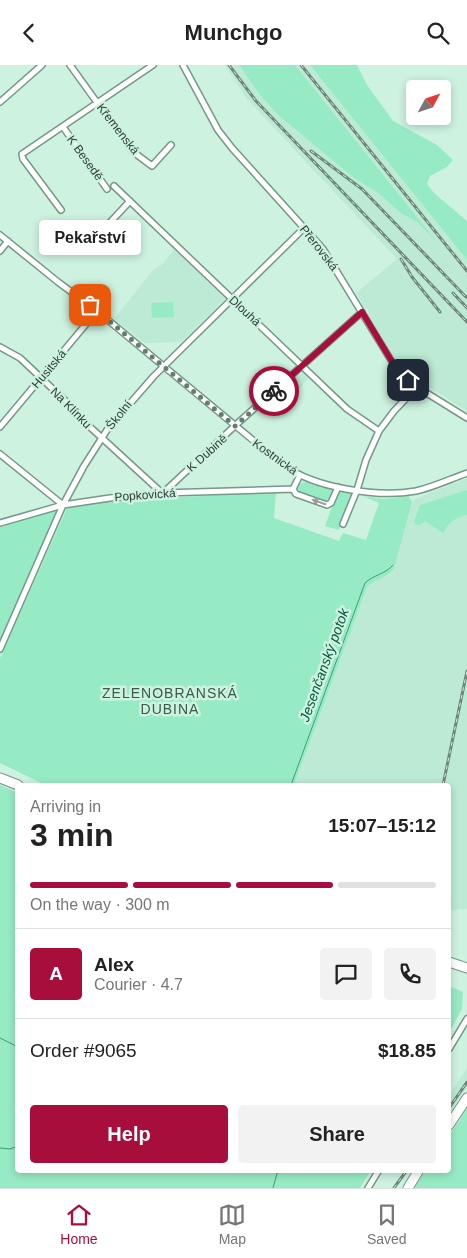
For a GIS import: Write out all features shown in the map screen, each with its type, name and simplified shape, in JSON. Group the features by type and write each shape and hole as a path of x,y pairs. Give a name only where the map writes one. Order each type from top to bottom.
{"main road":[{"path":"0,777 15,784"},
{"path":"451,963 467,968"},
{"path":"451,1122 467,1098"},
{"path":"408,1188 417,1173"}],"street":[{"path":"0,101 42,65"},
{"name":"Křemenská","path":"70,65 132,151 150,165 154,165 171,145"},
{"name":"K Besedě","path":"57,208 22,155 153,65"},
{"name":"Přerovská","path":"183,65 214,125 226,141 329,257 397,370 417,387 467,418"},
{"name":"K Besedě","path":"62,127 107,189"},
{"name":"Dlouhá","path":"114,186 347,409 379,431"},
{"path":"103,230 110,226 130,201"},
{"name":"Školní","path":"0,649 63,505 102,437 136,394 304,228"},
{"name":"Kostnická","path":"0,235 58,283 97,311 283,465 300,475 338,487 388,493 427,488 467,473"},
{"path":"0,251 8,241"},
{"name":"Husitská","path":"0,427 97,311"},
{"name":"K Dubině","path":"162,493 362,312"},
{"name":"Na Klínku","path":"0,347 18,356 162,493"},
{"path":"343,524 357,490 366,460 379,431 394,411 417,387"},
{"path":"0,454 63,505"},
{"path":"300,475 293,489 296,494 327,505 331,503 338,487"},
{"name":"Popkovická","path":"0,523 63,505 110,498 162,493 293,489"},
{"path":"451,1046 467,1019"},
{"path":"368,1188 377,1173"}],"shaded area":[{"path":"225,65 239,65 260,95 278,115 354,178 378,193 402,214 417,222 433,237 295,65 310,65 467,260 467,411 429,387 420,375 418,371 421,369 417,364 405,373 402,370 368,314 367,308 365,308 356,293 397,259 247,99"},
{"path":"174,249 225,299 181,342 145,343 114,319 154,269 163,264"},
{"path":"299,371 303,371 309,377 291,400 280,388"},
{"path":"467,478 467,909 451,910 451,783 295,783 367,587 372,582 389,575 394,569 412,502 415,499"},
{"path":"467,1068 467,1087 451,1111 451,1092"}],"green space":[{"path":"239,65 295,65 437,242 417,222 402,214 378,193 354,178 278,115 260,95"},
{"path":"310,65 357,65 367,85 393,121 437,145 453,160 447,167 430,176 427,184 434,193 467,221 467,260"},
{"path":"173,302 174,317 152,318 151,303"},
{"path":"308,481 330,487 333,492 327,504 301,494 298,491 301,484"},
{"path":"341,490 352,492 353,495 339,530 325,526 337,493"},
{"path":"467,490 467,515 453,521 443,533 425,521 418,526 414,522 420,505"},
{"path":"276,492 274,518 339,541 343,533 366,540 379,503 363,496 383,499 409,496 412,502 394,569 388,575 367,587 295,783 41,783 0,763 0,658 68,506 111,501"},
{"path":"59,508 0,641 0,525"},
{"path":"0,785 15,792 15,1173 369,1173 360,1188 0,1188"},
{"path":"451,987 463,992 462,1009 451,1029"},
{"path":"467,1109 467,1188 414,1188 424,1173 451,1173 451,1133"}],"waterway":[{"name":"Jesenčanský potok","path":"292,783 365,583 393,565"},
{"path":"0,1038 15,1046"},
{"path":"0,1148 10,1149 15,1147"},
{"name":"Jesenčanský potok","path":"273,1188 277,1173"}],"railway":[{"path":"229,65 256,101 467,322"},
{"path":"301,65 467,271"},
{"path":"311,151 362,189 466,297"},
{"path":"401,259 412,277 440,312"},
{"path":"453,293 467,308"},
{"path":"443,783 467,671"},
{"path":"451,1105 467,1082"},
{"path":"394,1188 405,1173"}],"way so far":[{"path":"90,305 235,426 274,391"}],"place":[{"name":"Pekařství","path":"90,305"}],"district":[{"name":"ZELENOBRANSKÁ DUBINA","path":"170,701"}],"route":[{"path":"274,391 362,312 400,374 408,380"}]}
